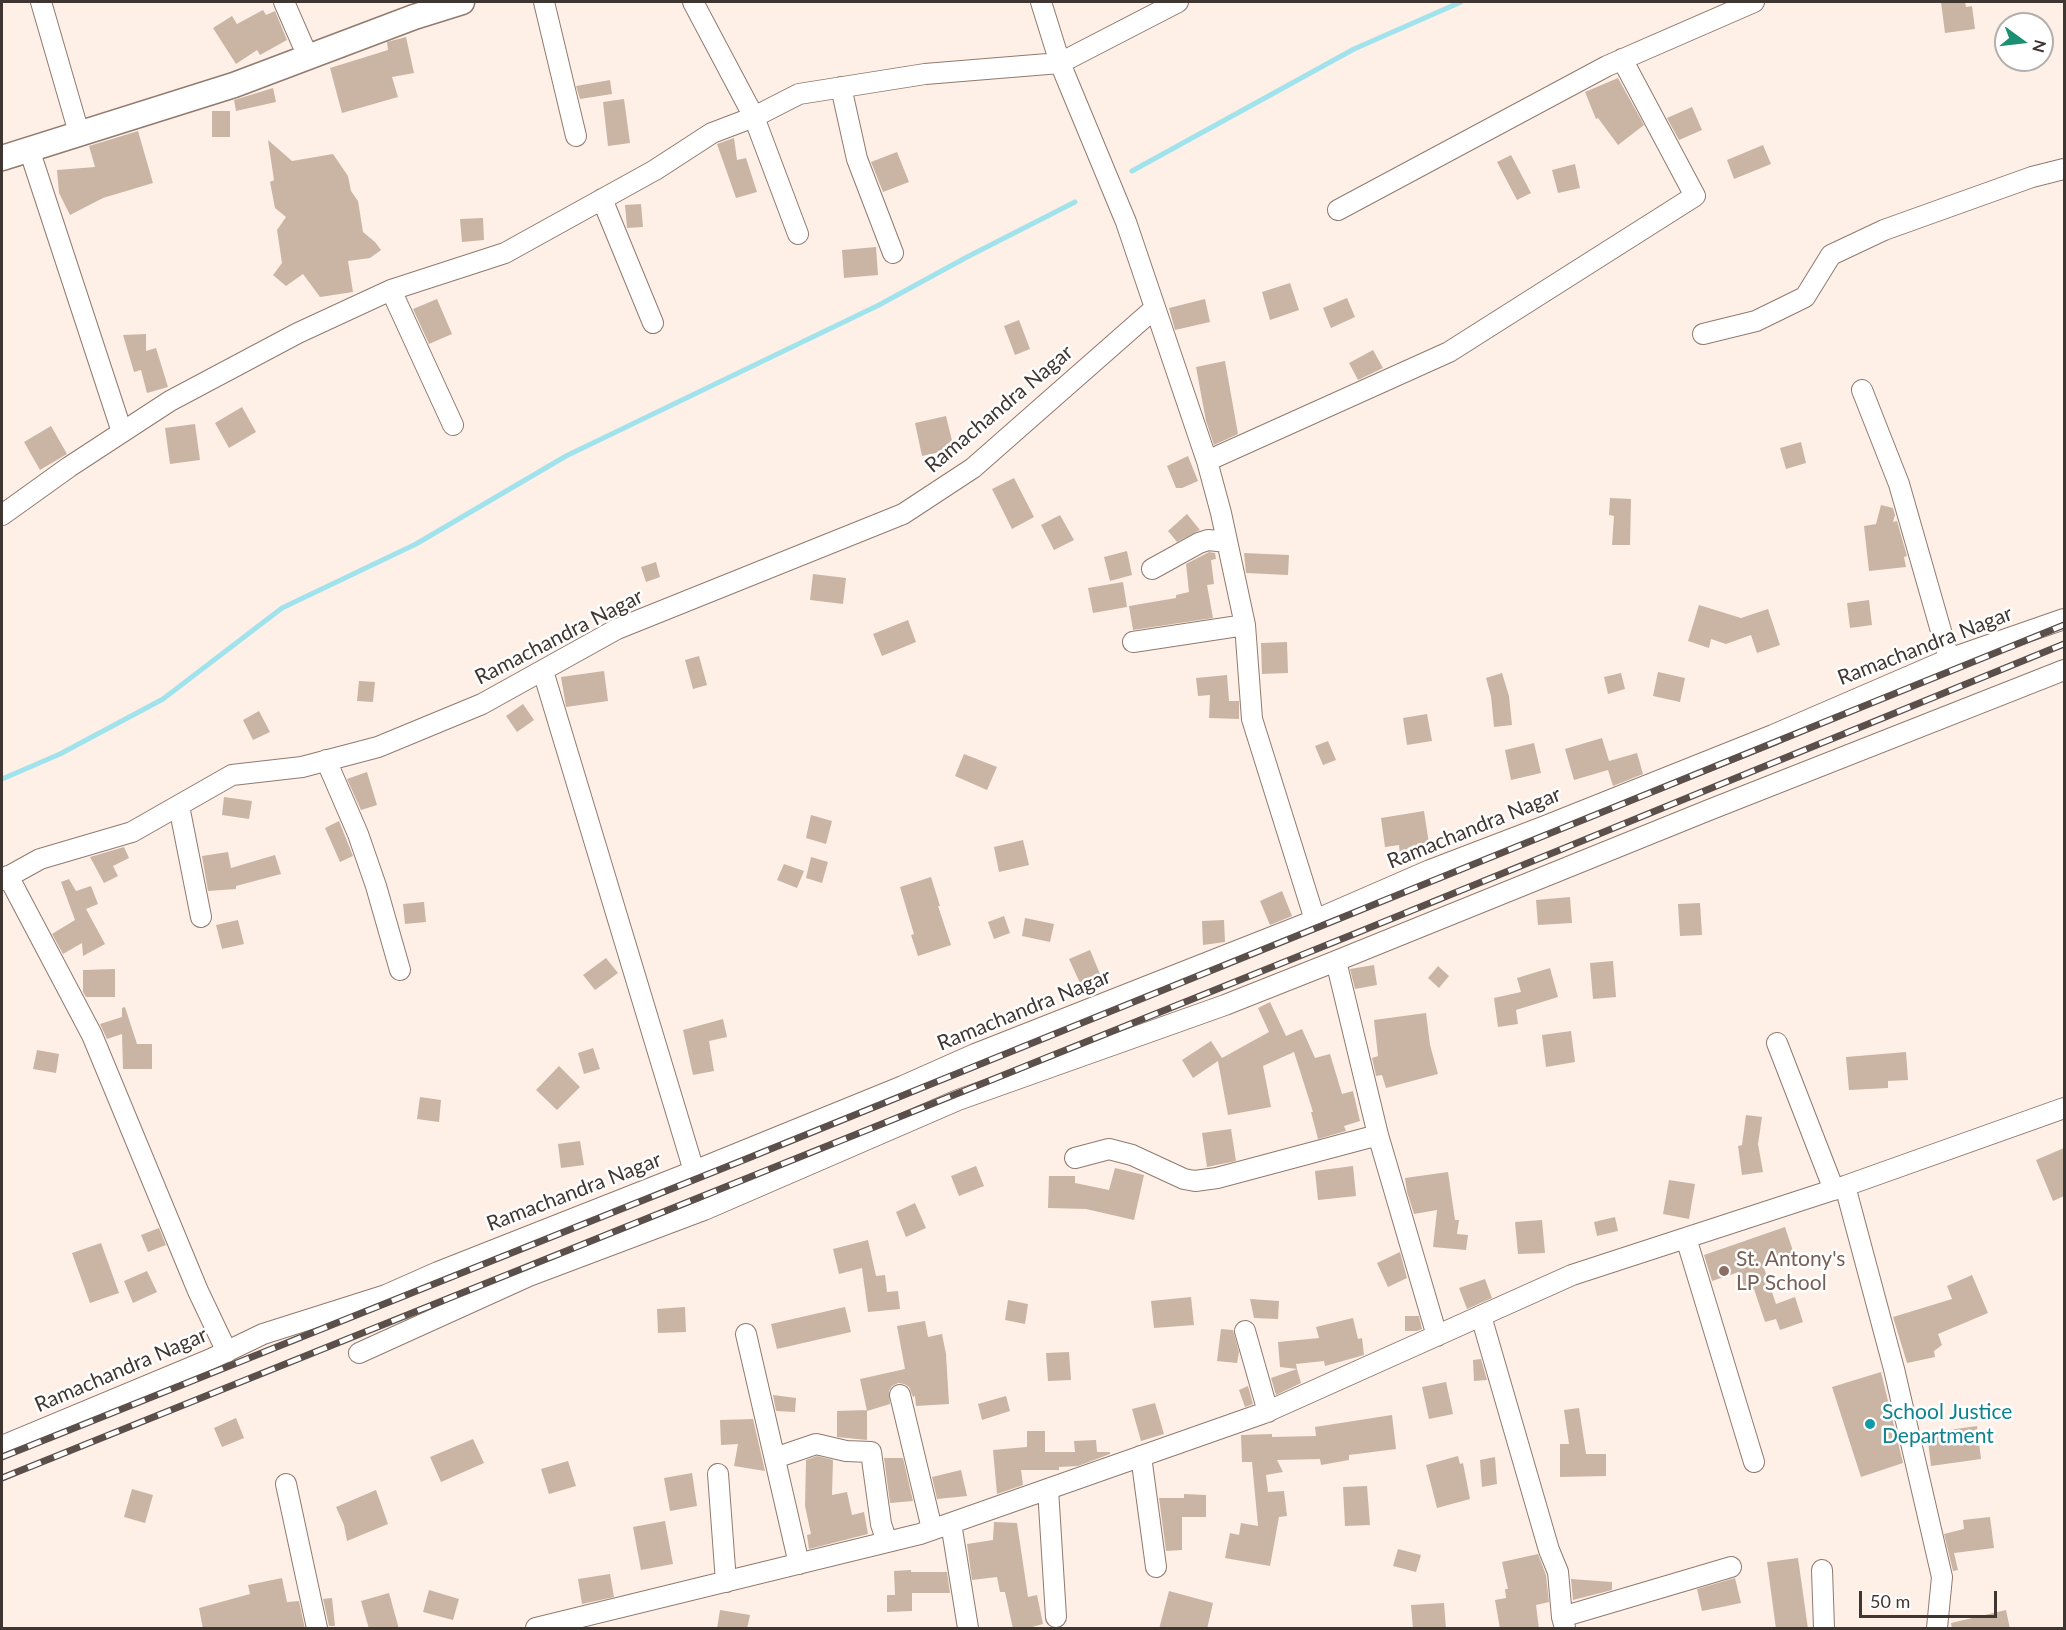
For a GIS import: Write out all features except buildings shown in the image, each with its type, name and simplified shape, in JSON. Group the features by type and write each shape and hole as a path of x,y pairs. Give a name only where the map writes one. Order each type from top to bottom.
{"street":[{"path":"41,2 80,133"},
{"path":"284,2 308,57"},
{"path":"2,158 234,85 308,57 412,9 462,2"},
{"path":"544,2 576,136"},
{"path":"693,2 754,117 798,234"},
{"path":"1041,2 1060,63 1126,222 1207,461 1245,625 1252,718 1315,920"},
{"path":"2,515 170,401 298,333 391,290 505,253 655,170 712,133 754,117 799,94 925,75 1060,63 1178,2"},
{"path":"1338,210 1622,59 1754,2"},
{"path":"1207,461 1449,352 1695,196 1622,59"},
{"path":"841,87 857,159 893,253"},
{"path":"29,149 122,432"},
{"path":"1703,334 1756,321 1805,297 1831,255 1884,230 2032,177 2064,169"},
{"path":"602,199 653,323"},
{"path":"391,290 453,425"},
{"name":"Ramachandra Nagar","path":"5,878 40,859 132,832 232,775 302,766 378,747 482,704 616,629 903,514 973,468 1155,308"},
{"path":"1862,390 1899,483 1949,659"},
{"path":"1152,569 1199,543 1208,540 1227,542"},
{"name":"Ramachandra Nagar","path":"2,1446 263,1335 386,1295 903,1086 975,1054 1315,920 1430,870 1762,739 1949,659 2064,619"},
{"path":"1133,642 1245,625"},
{"path":"359,1353 529,1276 704,1209 958,1100 1225,1005 1708,810 2064,670"},
{"path":"543,671 694,1171"},
{"path":"326,760 358,834 376,886 400,970"},
{"path":"179,806 201,916"},
{"path":"5,878 92,1035 198,1291 227,1352"},
{"path":"1336,961 1378,1135 1437,1336"},
{"path":"1777,1043 1840,1188 1894,1369 1942,1577 1937,1629"},
{"path":"537,1629 597,1621 726,1582 932,1529 1268,1412 1572,1275 1840,1188 2064,1108"},
{"path":"1075,1158 1109,1149 1132,1155 1184,1179 1195,1181 1217,1178 1378,1135"},
{"path":"1686,1238 1754,1462"},
{"path":"1480,1316 1546,1539 1558,1572 1563,1623 1731,1567"},
{"path":"1245,1331 1268,1412"},
{"path":"746,1334 799,1564"},
{"path":"900,1395 932,1529"},
{"path":"775,1458 816,1444 846,1452 872,1452 881,1524 887,1542"},
{"path":"1141,1456 1156,1567"},
{"path":"718,1474 726,1582"},
{"path":"286,1484 317,1629"},
{"path":"1048,1489 1056,1617"},
{"path":"951,1522 968,1629"},
{"path":"1822,1570 1824,1629"}],"waterway":[{"path":"1132,171 1354,49 1461,2"},
{"path":"2,779 60,754 163,699 282,608 416,544 566,456 879,305 1075,202"}],"railway":[{"path":"2,1457 746,1159 2064,625"},
{"path":"2,1478 1359,932 2064,644"}],"place":[{"name":"St. Antony's LP School","path":"1724,1271"},
{"name":"School Justice Department","path":"1870,1424"}]}
